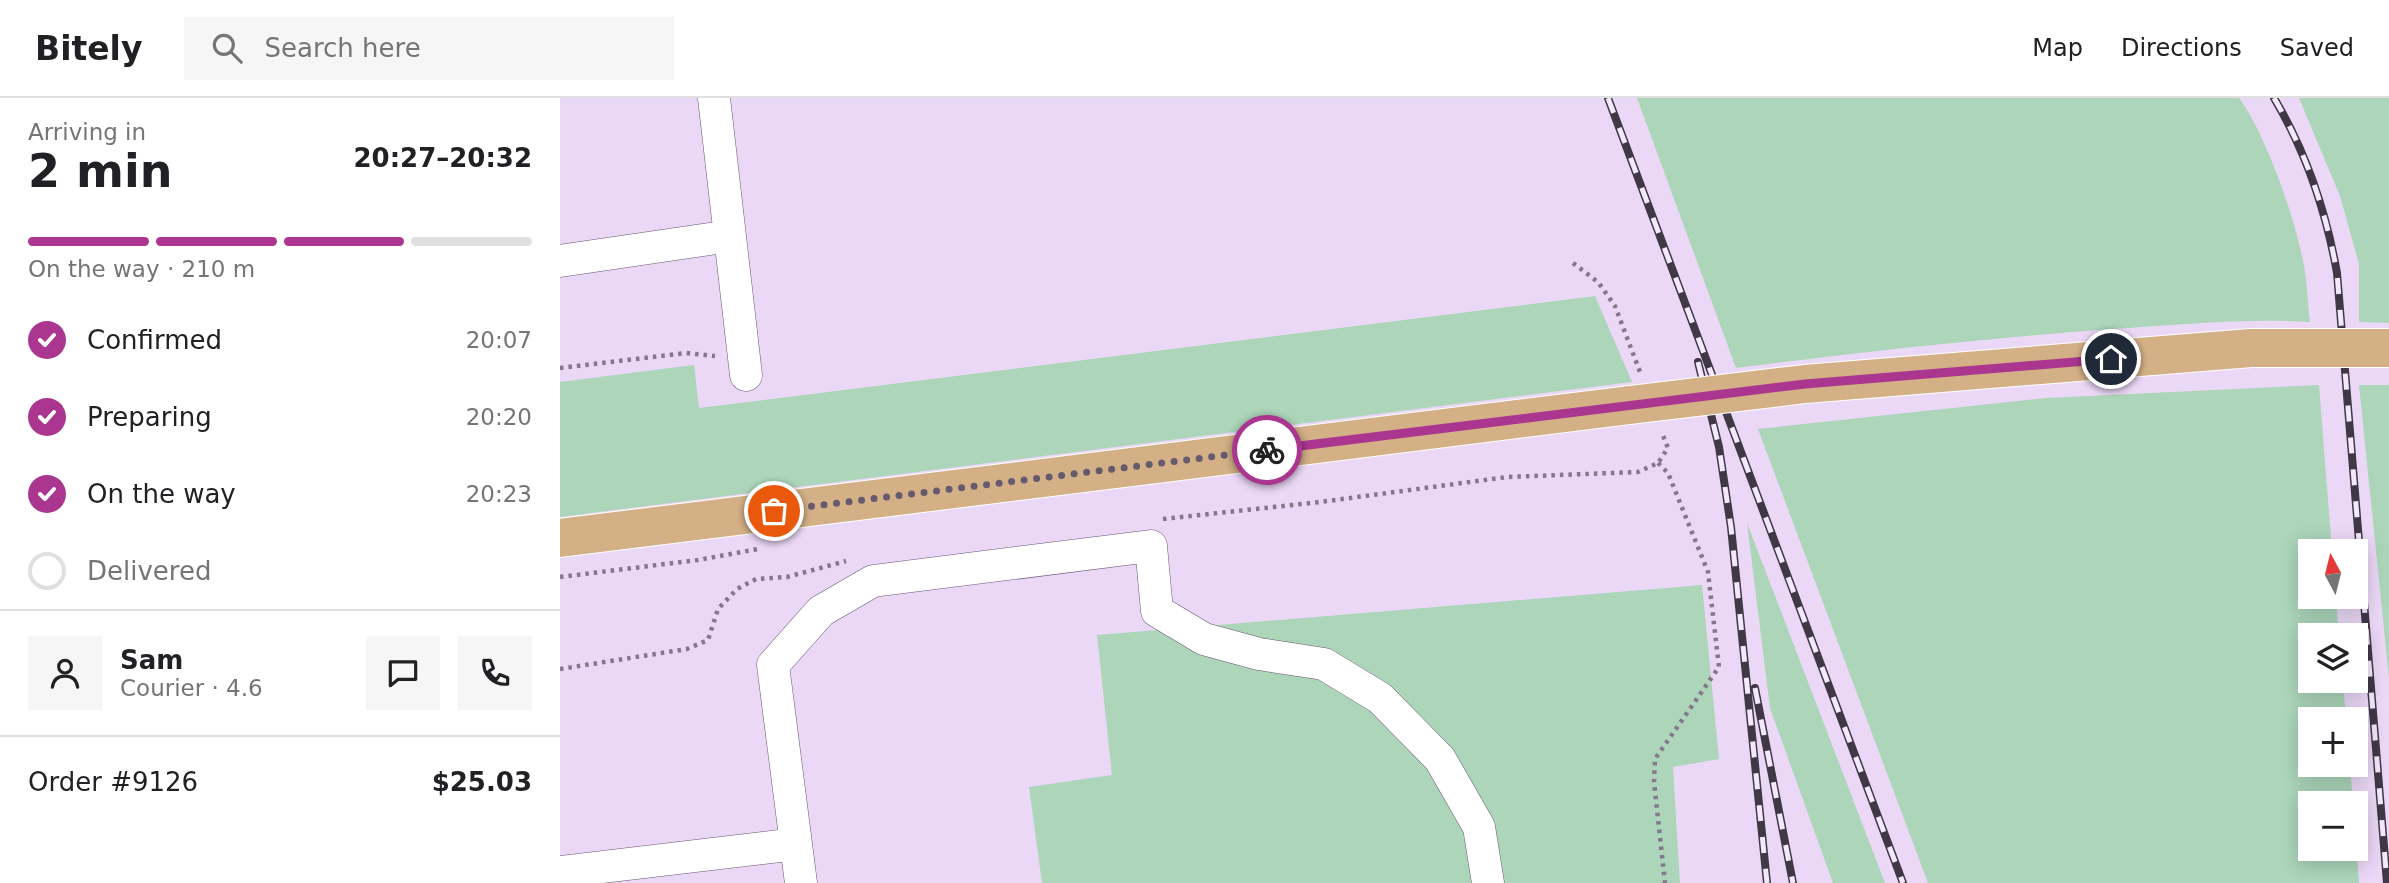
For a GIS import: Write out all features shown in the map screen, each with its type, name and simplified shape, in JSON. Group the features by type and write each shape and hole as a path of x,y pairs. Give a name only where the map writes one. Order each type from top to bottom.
{"main road":[{"path":"560,538 1805,384 2250,348 2389,348"}],"lane":[{"path":"714,98 745,368"},
{"path":"560,261 730,236"},
{"path":"801,883 773,665 821,611 873,581 1151,546 1157,611 1205,639 1258,654 1324,664 1380,698 1440,759 1479,827 1488,883"},
{"path":"560,872 796,844"}],"path":[{"path":"1156,520 1507,477 1638,472 1658,463 1668,448 1644,404 1615,306 1598,282 1573,263"},
{"path":"560,368 687,353 745,368"},
{"path":"1658,463 1668,473 1708,572 1719,667 1655,759 1654,782 1665,883"},
{"path":"560,669 687,649 708,640 718,609 737,589 756,579 787,577 858,556"}],"green space":[{"path":"1637,98 2239,98 2267,150 2291,215 2305,269 2310,322 2236,321 2066,333 1736,368"},
{"path":"2299,98 2389,98 2389,323 2359,322 2359,264 2340,196"},
{"path":"1595,296 1632,382 560,517 560,382 694,365 699,408"},
{"path":"2319,385 2331,539 2298,539 2298,609 2337,609 2338,623 2298,623 2298,693 2344,693 2345,707 2298,707 2298,777 2351,777 2352,791 2298,791 2298,861 2358,861 2359,883 1928,883 1758,429 2046,398"},
{"path":"2359,385 2389,385 2389,678"},
{"path":"1747,523 1885,883 1833,883 1770,708"},
{"path":"1702,585 1719,759 1673,767 1680,883 1042,883 1029,787 1112,775 1097,635"}],"railway":[{"path":"1608,98 1903,883"},
{"path":"2274,98 2296,139 2313,182 2337,273 2387,883"},
{"path":"1698,362 1719,447 1731,527 1767,883"},
{"path":"1755,688 1793,883"}],"way so far":[{"path":"774,511 1267,450"}],"route":[{"path":"1267,450 1805,384 2111,359"}]}
